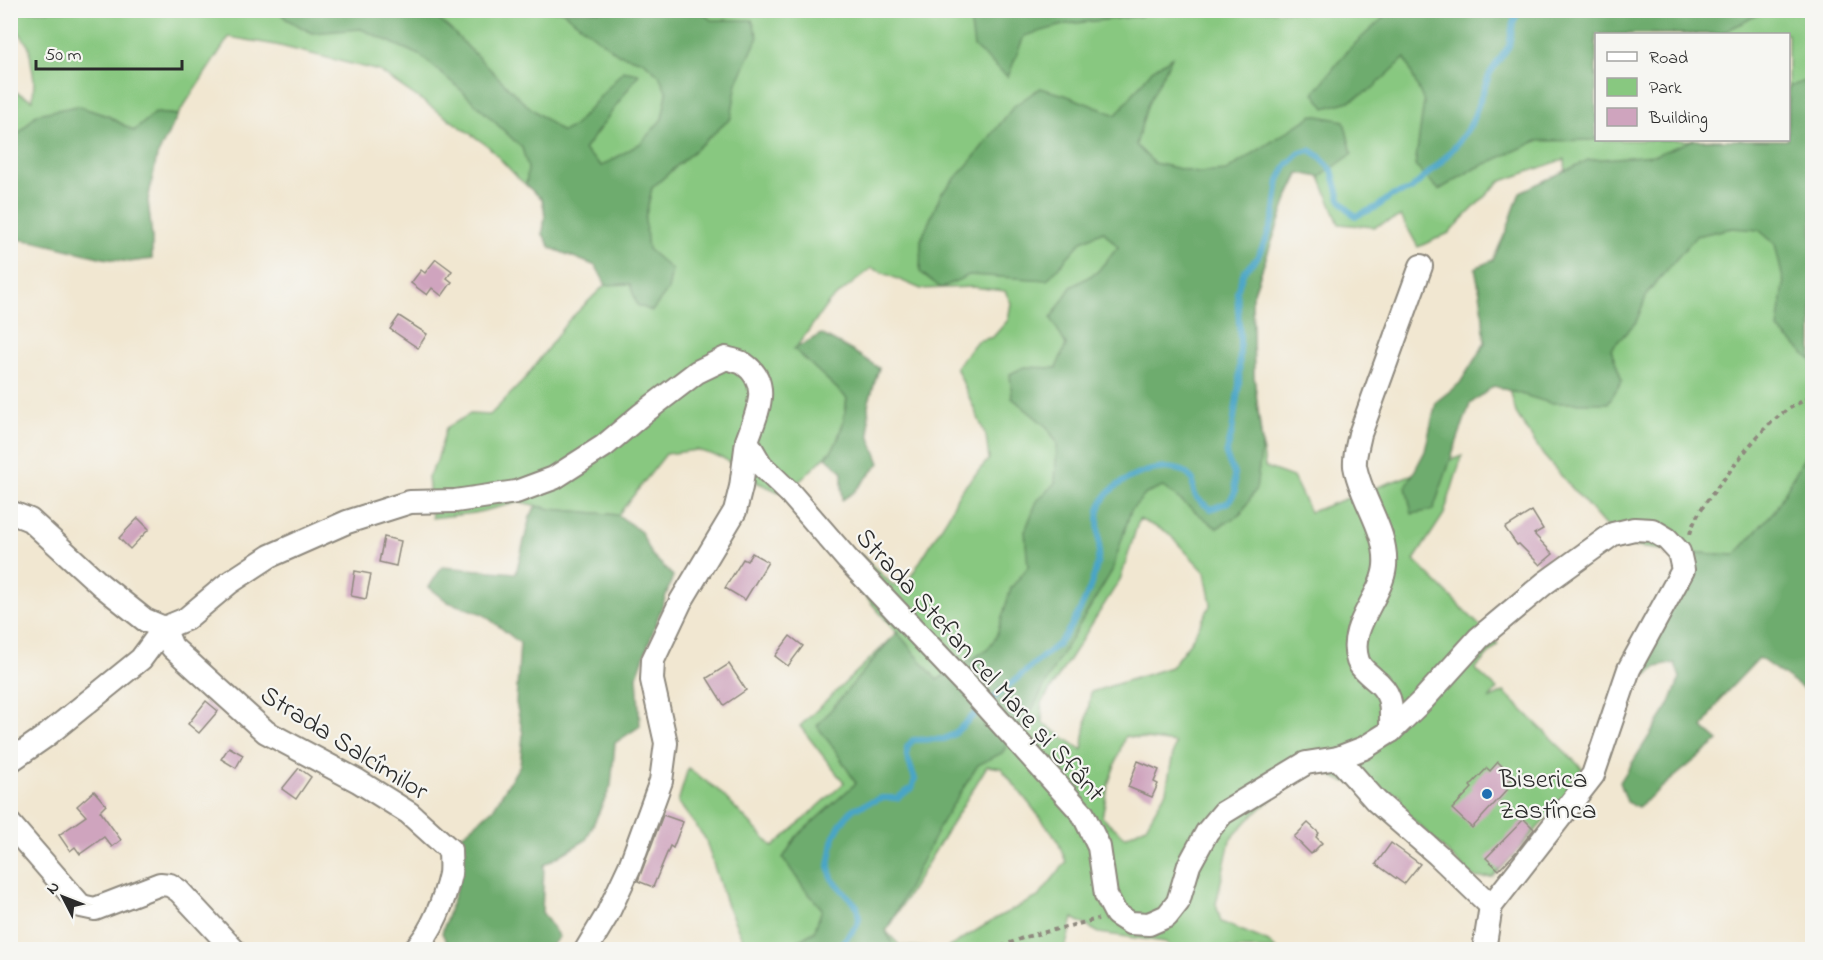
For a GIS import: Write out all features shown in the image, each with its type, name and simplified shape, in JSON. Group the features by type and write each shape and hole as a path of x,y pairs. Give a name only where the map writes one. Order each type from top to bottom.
{"street":[{"path":"1391,731 1391,700 1384,686 1363,670 1358,661 1359,626 1385,568 1385,546 1360,486 1355,463 1360,434 1421,266"},
{"path":"10,761 46,736 141,659 164,628 186,619 229,583 270,556 347,522 410,502 455,501 516,492 554,478 604,446 697,372 726,358 744,363 758,380 761,396 747,441 741,487 735,511 681,601 653,660 652,680 666,744 661,781 630,866 607,915 586,950"},
{"name":"Strada Ștefan cel Mare și Sfânt","path":"747,441 761,465 790,493 848,560 974,693 1083,814 1099,848 1106,895 1116,914"},
{"path":"10,512 30,520 101,585 145,620 164,628"},
{"path":"1116,914 1130,922 1149,924 1167,916 1178,902 1189,865 1207,832 1223,813 1306,763 1338,758 1364,748 1391,731 1422,701 1479,638 1545,583 1613,534 1634,529 1652,530 1667,539 1679,552 1683,570 1629,669 1593,776 1491,906 1484,950"},
{"name":"Strada Salcîmilor","path":"164,628 172,647 266,732 358,782 409,813 450,850 450,872 442,904 422,942 414,950"},
{"path":"1338,758 1376,801 1438,855 1491,906"},
{"path":"10,824 81,906 95,909 160,884 170,885 179,891 234,950"}],"path":[{"path":"1690,536 1704,504 1742,454 1784,412 1812,396"},
{"path":"993,950 1025,937 1116,914"}],"green space":[{"path":"969,10 1148,11 1141,16 1067,24 1024,36 1008,77 974,47"},
{"path":"1384,10 1765,11 1722,33 1595,33 1595,140 1537,141 1470,171 1439,190 1415,166 1424,102 1405,58 1372,89 1350,101 1325,108 1314,93 1347,51 1383,18"},
{"path":"11,11 1812,11 1812,444 1778,507 1735,555 1679,552 1622,545 1543,455 1516,413 1510,389 1570,249 1565,159 1499,182 1449,233 1418,247 1401,216 1374,227 1339,224 1320,177 1300,173 1284,206 1252,298 1254,376 1265,467 1293,477 1310,512 1462,456 1444,514 1414,560 1498,644 1475,669 1497,689 1489,699 1504,692 1586,772 1493,877 1474,878 1401,808 1400,795 1340,780 1317,769 1291,781 1248,820 1230,840 1216,904 1221,922 1267,941 1277,949 1174,949 1165,942 1099,933 1073,918 1065,949 946,949 1000,916 1038,897 1066,862 1057,839 1001,768 987,766 886,931 900,946 937,949 747,949 726,903 705,838 678,802 688,768 718,790 773,847 844,783 800,726 897,633 849,577 861,555 894,586 908,581 949,515 959,493 989,459 986,436 956,367 977,341 993,337 1008,320 1011,303 1005,291 973,287 921,289 872,268 829,302 795,349 847,398 844,419 835,447 801,480 779,492 754,481 723,458 697,450 666,454 618,515 551,509 520,502 475,513 432,518 428,477 437,461 446,428 470,414 490,415 524,380 568,321 606,284 596,266 551,248 543,234 545,213 542,199 517,177 488,146 379,71 276,45 229,37 178,115 155,113 134,131 108,116 37,114 11,142 11,90 33,100 34,80 29,47 11,20","holes":["1139,519 1167,532 1205,572 1211,604 1191,641 1171,667 1091,692 1082,750 1043,723 1041,704 1121,578","1125,736 1175,743 1166,791 1146,826 1125,837 1102,817 1109,782"]},
{"path":"279,11 428,11 450,29 522,101 562,132 574,126 623,71 639,74 584,150 602,166 641,143 662,119 667,93 659,75 643,61 618,54 562,11 700,11 711,20 752,20 758,37 737,83 731,118 652,188 645,219 648,249 672,270 668,290 652,311 637,305 630,284 606,285 596,266 551,248 543,234 545,213 542,199 526,185 528,168 522,148 461,90 421,56 361,29 312,33 286,19"},
{"path":"1172,57 1147,106 1136,145 1154,163 1198,173 1226,171 1313,115 1344,121 1352,154 1320,177 1299,173 1252,297 1254,376 1262,446 1256,489 1241,514 1217,528 1163,487 1146,494 1131,510 1112,571 1056,664 1033,708 1002,753 978,765 943,820 886,931 895,949 781,950 814,932 822,909 783,858 796,837 856,783 817,726 897,632 937,680 987,650 996,637 1011,588 1028,567 1025,531 1037,501 1055,483 1057,443 1047,427 1012,398 1010,374 1024,367 1056,368 1066,345 1051,318 1071,287 1097,272 1118,247 1103,231 1082,241 1047,280 969,275 941,288 920,272 921,240 941,194 971,161 1014,106 1040,88 1116,115 1152,70"},
{"path":"1812,76 1812,361 1778,329 1784,284 1775,244 1759,230 1732,228 1696,236 1648,292 1636,322 1611,349 1622,381 1608,403 1550,403 1494,386 1470,404 1433,510 1412,514 1406,487 1425,451 1436,402 1460,383 1485,343 1481,298 1475,268 1493,260 1520,192 1588,160 1655,155 1690,141 1790,141 1790,87 1810,79"},
{"path":"77,106 108,116 134,131 155,113 178,115 157,156 148,200 152,259 129,262 11,238 11,142 37,114"},
{"path":"821,334 879,368 868,405 870,438 880,463 854,492 842,500 842,471 826,457 839,437 847,398 794,349"},
{"path":"1812,443 1812,695 1759,658 1721,698 1703,728 1718,741 1638,807 1627,802 1620,782 1669,705 1680,678 1675,663 1657,667 1647,675 1640,660 1691,557 1696,553 1735,555 1775,510"},
{"path":"536,506 618,515 641,532 652,555 673,576 637,676 640,726 615,743 611,786 586,840 544,865 542,912 559,937 548,949 450,949 442,933 461,874 460,837 493,809 520,765 523,734 516,703 520,643 483,614 448,602 429,587 442,567 516,573 530,517"}],"building":[{"path":"436,259 452,271 447,278 452,282 442,296 432,288 427,295 411,283 421,270 425,273"},
{"path":"399,316 427,334 418,348 390,329"},
{"path":"1532,511 1543,529 1534,534 1553,554 1540,565 1519,544 1517,545 1505,528"},
{"path":"138,518 149,529 130,549 119,538"},
{"path":"384,537 401,541 396,566 379,562"},
{"path":"752,553 768,562 745,600 725,588 743,559 747,561"},
{"path":"355,571 371,574 366,599 351,596"},
{"path":"790,636 803,646 788,666 775,656"},
{"path":"729,664 746,690 724,705 707,678"},
{"path":"206,701 218,711 199,733 188,724"},
{"path":"229,747 243,755 236,768 221,759"},
{"path":"1138,761 1159,770 1154,782 1158,784 1152,797 1128,787"},
{"name":"Biserica Zastînca","path":"1498,762 1513,777 1505,786 1508,789 1472,828 1452,809 1487,768 1490,771"},
{"path":"299,768 311,777 296,799 282,789"},
{"path":"94,791 106,805 100,811 121,840 112,847 104,837 80,854 75,847 70,851 59,835 86,816 77,806"},
{"path":"663,815 683,822 673,848 670,846 653,887 638,881"},
{"path":"1524,819 1534,829 1499,870 1486,858"},
{"path":"1308,823 1319,833 1316,837 1322,843 1311,854 1294,837"},
{"path":"1391,843 1420,864 1404,884 1376,864"}],"waterway":[{"path":"836,950 856,927 859,919 857,906 832,879 829,866 834,836 842,822 853,809 881,798 897,798 912,788 915,779 907,757 907,747 913,740 944,739 954,734 1058,644 1079,613 1090,588 1099,552 1098,514 1108,494 1126,480 1161,469 1172,469 1187,474 1193,480 1197,498 1211,509 1229,502 1235,492 1234,474 1226,455 1239,384 1240,340 1237,291 1244,271 1257,258 1266,240 1274,217 1279,180 1287,165 1300,153 1310,150 1318,155 1332,170 1340,199 1356,216 1377,207 1391,196 1410,190 1440,163 1471,124 1490,73 1509,46 1513,23 1519,10"}],"place":[{"name":"Biserica Zastînca","path":"1487,794"}]}
